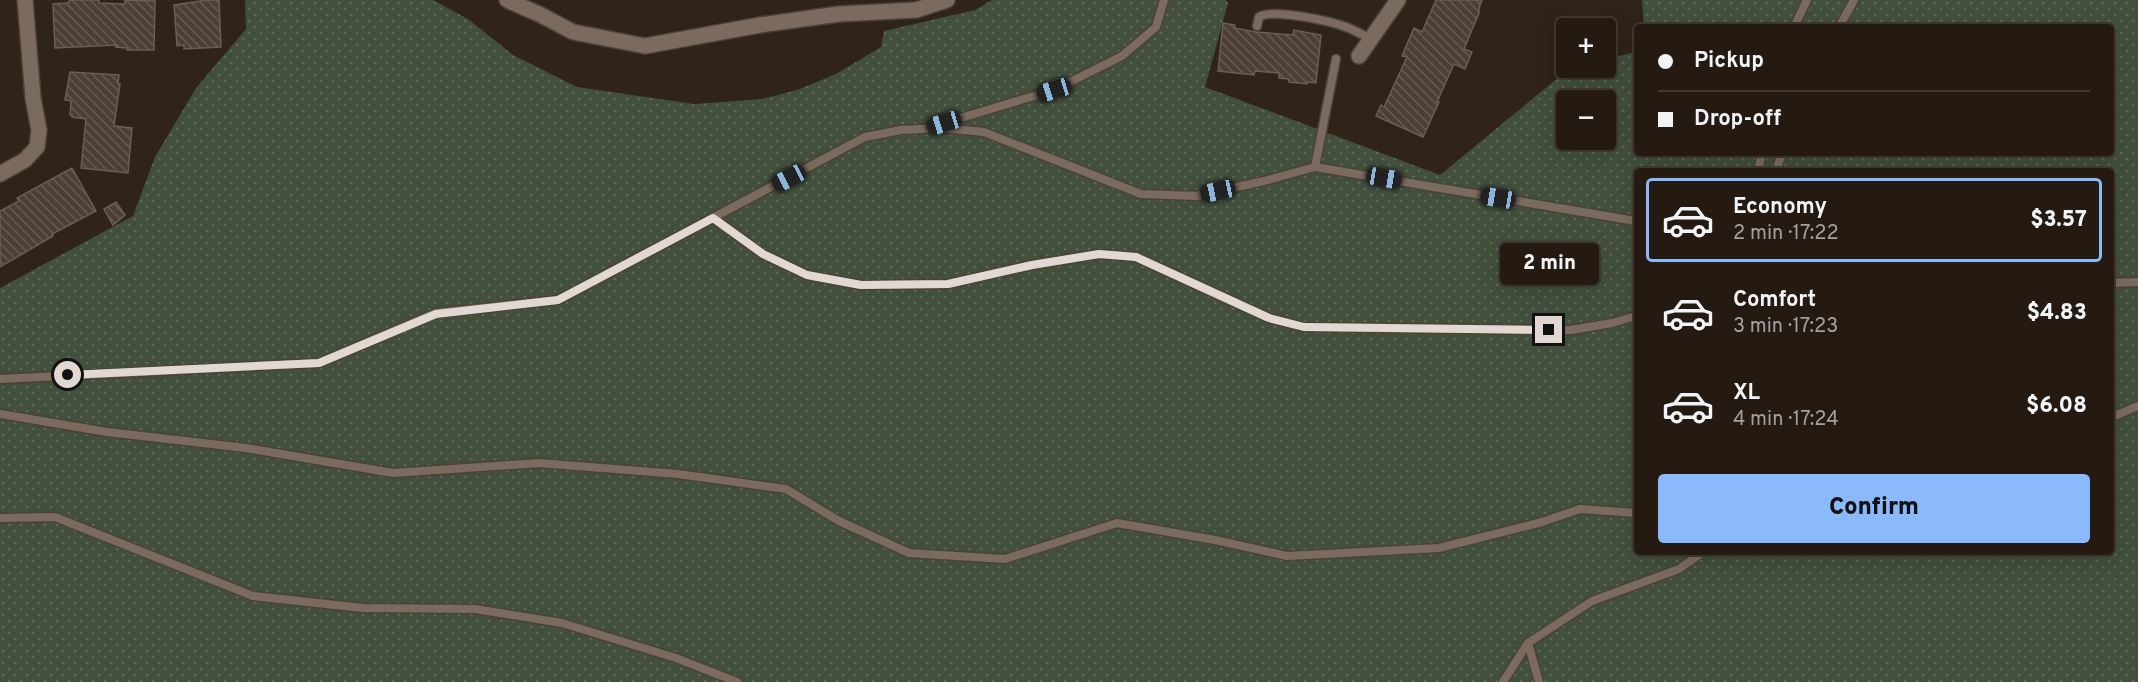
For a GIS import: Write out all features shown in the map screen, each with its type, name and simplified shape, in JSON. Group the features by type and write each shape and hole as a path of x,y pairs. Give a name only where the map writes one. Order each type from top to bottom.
{"street":[{"path":"0,174 26,160 38,147 39,130 33,98 25,0"},
{"path":"507,0 573,32 645,46 760,25 839,14 916,10 947,0"},
{"path":"1359,56 1398,0"}],"lane":[{"path":"922,129 1054,90 1122,56 1156,27 1164,0"},
{"path":"1795,24 1807,0"},
{"path":"1841,24 1854,0"},
{"path":"1257,26 1259,17 1274,14 1317,19 1345,27 1371,39"},
{"path":"1315,167 1336,59"},
{"path":"0,379 319,363 436,314 558,300 865,137 901,130 943,128 984,132 1141,194 1196,196 1315,167 1634,221"},
{"path":"713,218 763,254 807,275 861,285 948,284 1032,265 1099,254 1136,257 1269,318 1304,327 1571,330 1634,317"},
{"path":"2114,284 2138,282"},
{"path":"2114,416 2138,406"},
{"path":"0,414 107,432 246,448 393,473 538,463 678,474 786,489 839,521 909,553 1005,559 1117,524 1215,540 1287,556 1439,548 1542,522 1580,509 1634,513"},
{"path":"0,518 55,517 253,596 363,608 474,609 561,623 676,657 737,682"},
{"path":"1503,682 1528,643 1592,601 1679,569 1699,555"},
{"path":"1528,643 1539,682"}],"green space":[{"path":"245,0 433,0 468,19 513,55 577,87 694,104 762,99 797,90 836,74 881,47 884,31 975,10 992,0 1226,0 1228,3 1205,87 1440,175 1558,78 1616,78 1616,57 1634,52 1634,156 2114,156 2114,24 1644,24 1642,0 2138,0 2138,682 0,682 0,288 133,216 155,157 196,88 246,29"}],"building":[{"path":"70,0 99,0 99,3 125,4 125,0 155,1 154,50 127,50 127,48 116,47 117,45 55,48 53,4 68,3"},
{"path":"219,0 221,47 184,49 184,45 177,46 174,5"},
{"path":"1436,0 1482,0 1464,49 1472,52 1465,69 1454,64 1423,137 1376,116 1381,105 1384,107 1407,57 1402,56 1414,28 1422,32"},
{"path":"1223,23 1235,25 1234,28 1256,32 1293,35 1294,30 1321,35 1316,83 1289,82 1289,79 1279,78 1279,73 1255,71 1254,75 1218,71"},
{"path":"70,72 119,75 118,84 120,84 114,126 132,128 128,173 81,168 86,119 70,115 71,101 65,100"},
{"path":"72,168 96,211 52,234 53,236 0,267 0,211 19,201 17,198"},
{"path":"116,202 125,215 113,225 104,209"}],"route":[{"path":"68,375 319,363 436,314 558,300 713,218 763,254 807,275 861,285 948,284 1032,265 1099,254 1136,257 1269,318 1304,327 1549,330"}]}
